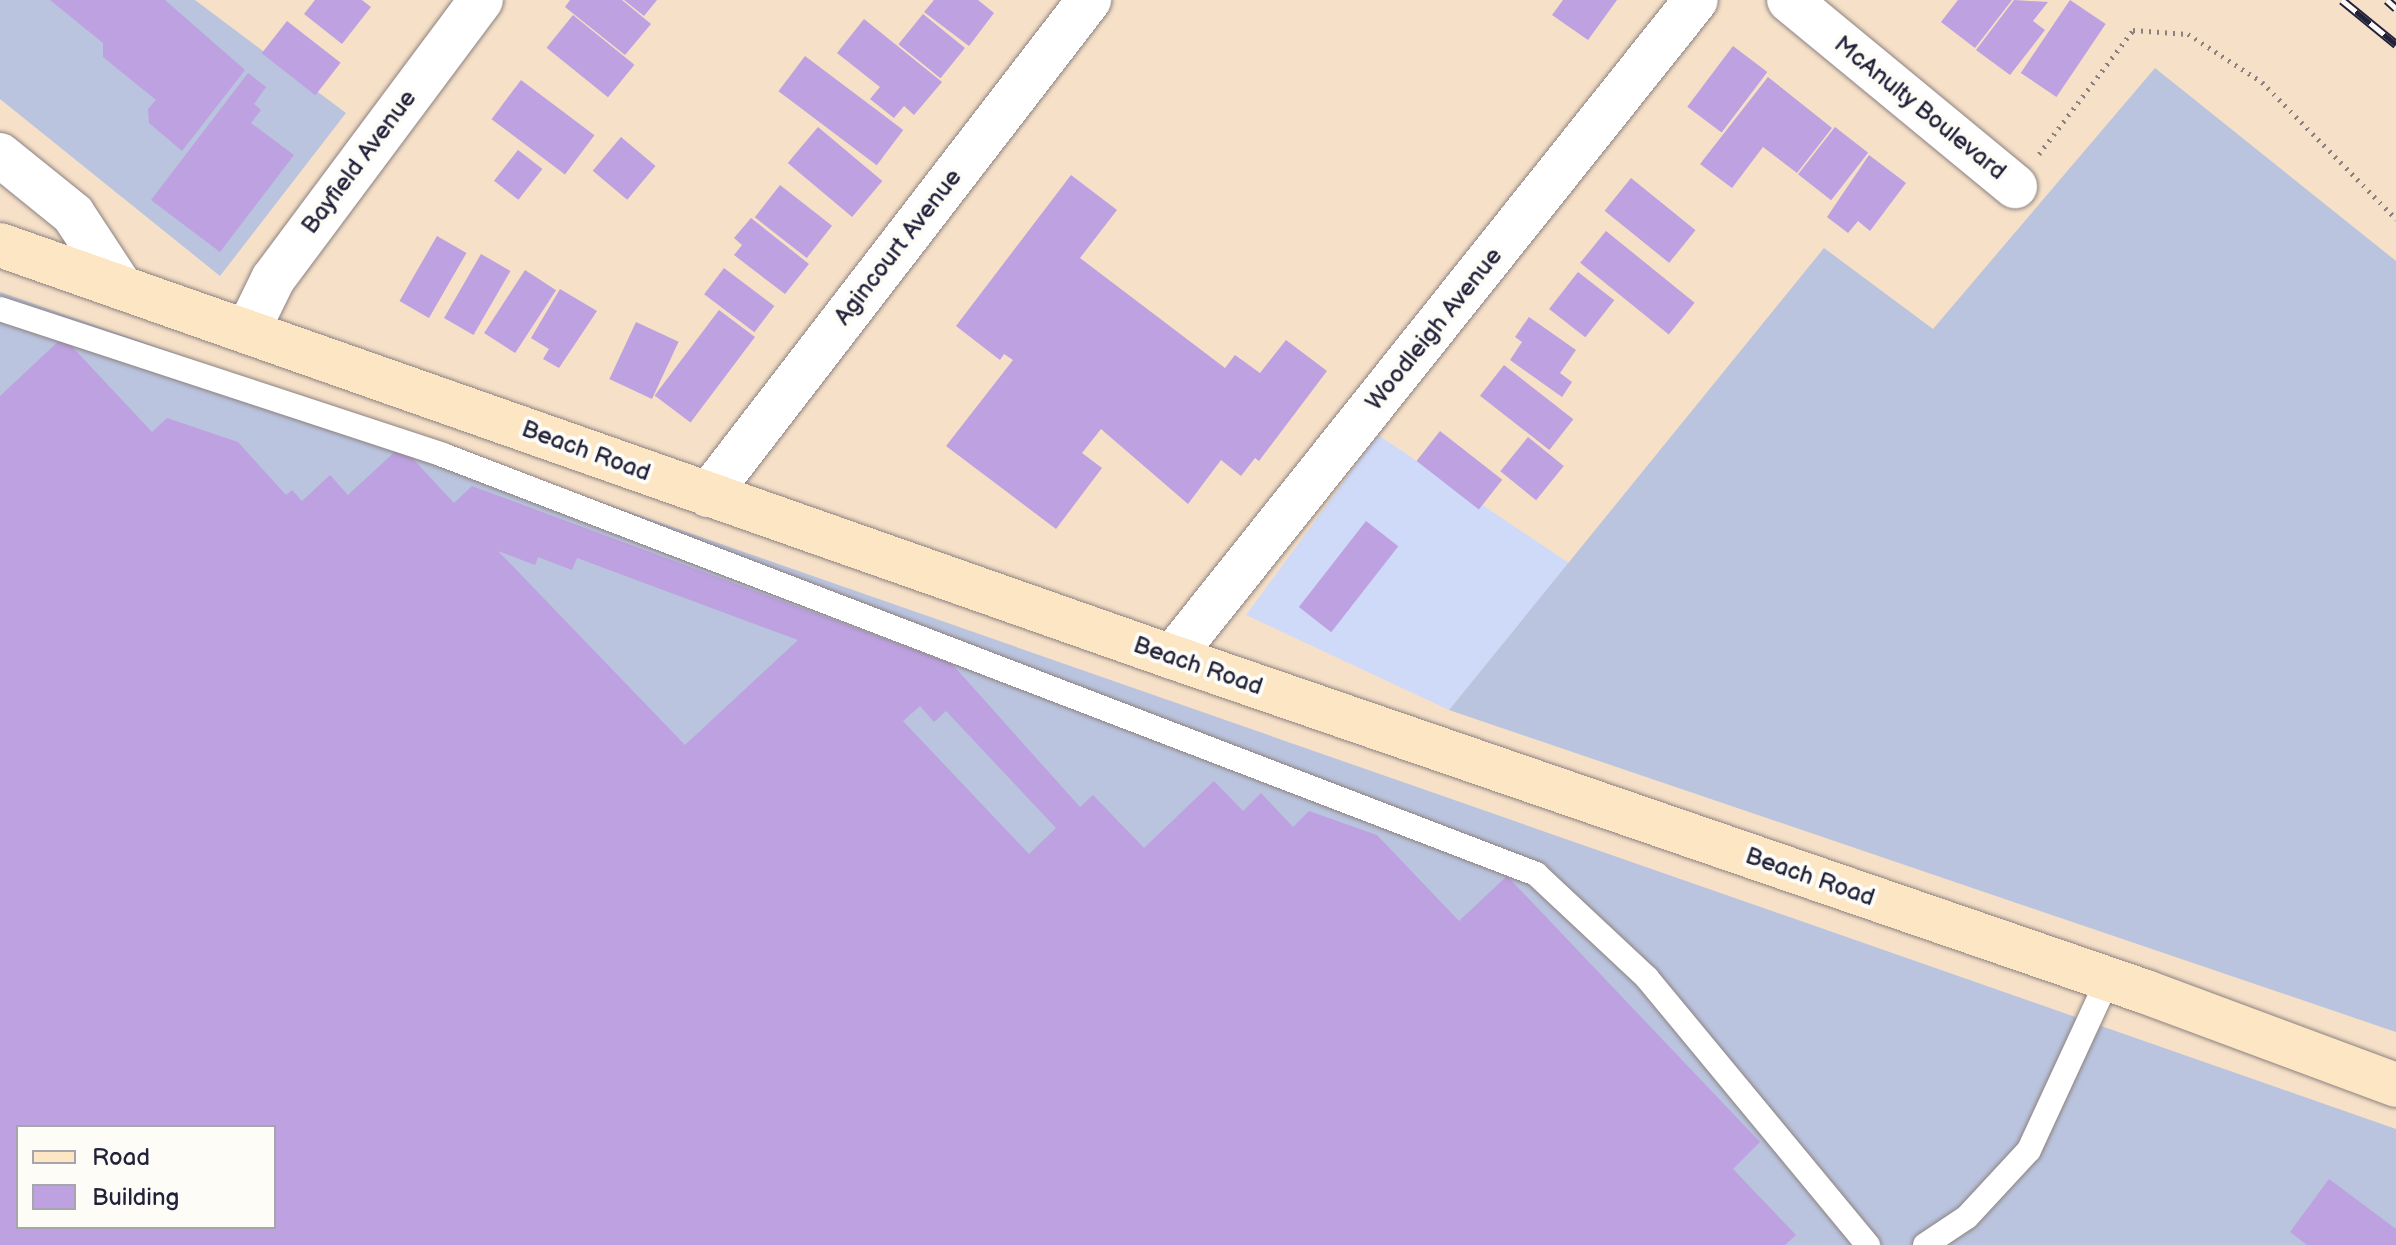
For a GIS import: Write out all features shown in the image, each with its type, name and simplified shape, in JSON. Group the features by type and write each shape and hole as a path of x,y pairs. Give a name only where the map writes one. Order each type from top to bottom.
{"street":[{"name":"Bayfield Avenue","path":"248,330 273,279 481,0"},
{"name":"Agincourt Avenue","path":"708,495 1089,0"},
{"name":"Woodleigh Avenue","path":"1172,657 1696,0"},
{"name":"McAnulty Boulevard","path":"1789,0 2015,186"},
{"path":"0,155 73,214 121,287"},
{"name":"Beach Road","path":"0,245 1172,657 2108,979 2396,1085"}],"lane":[{"path":"0,309 443,455 1536,874 1647,978 1868,1245"},
{"path":"1925,1245 1967,1217 2029,1150 2108,979"}],"path":[{"path":"2015,186 2133,30 2188,34 2262,82 2396,219"}],"shaded area":[{"path":"0,0 195,0 346,113 220,276 0,99"},
{"path":"2155,68 2396,261 2396,1032 1449,710 1824,248 1933,329"},
{"path":"0,292 2396,1129 2396,1245 0,1245"},
{"path":"1378,435 1569,563 1449,710 1246,615"}],"building":[{"path":"50,0 165,0 245,70 182,151 149,123 148,109 156,100 103,57 103,43"},
{"path":"315,0 362,0 371,7 342,44 304,14"},
{"path":"570,0 622,0 651,24 625,55 565,7"},
{"path":"624,0 657,0 644,16"},
{"path":"934,0 978,0 994,13 969,46 924,12"},
{"path":"1563,0 1617,0 1588,40 1552,15"},
{"path":"1958,0 2012,0 1975,48 1941,22"},
{"path":"2014,0 2048,2 2033,21 2045,30 2010,75 1976,50"},
{"path":"2070,0 2106,24 2056,97 2021,73"},
{"path":"923,14 965,48 940,78 898,44"},
{"path":"573,15 634,65 608,97 547,48"},
{"path":"864,19 942,82 914,115 904,106 894,118 870,99 880,87 837,53"},
{"path":"287,21 341,63 315,95 262,53"},
{"path":"1733,46 1767,72 1722,133 1687,107"},
{"path":"805,56 903,130 877,165 779,91"},
{"path":"248,73 266,87 254,104 261,110 251,123 294,155 220,252 151,200"},
{"path":"1768,77 1832,128 1797,173 1763,147 1732,188 1700,164"},
{"path":"521,80 594,135 565,175 492,119"},
{"path":"818,127 882,181 852,217 788,163"},
{"path":"1835,127 1868,153 1831,200 1798,174"},
{"path":"621,137 655,166 627,200 593,171"},
{"path":"518,150 542,169 518,200 494,181"},
{"path":"1869,155 1906,183 1870,231 1858,221 1848,233 1827,217"},
{"path":"1071,175 1117,210 1080,258 1225,368 1235,355 1260,373 1286,340 1327,371 1259,461 1255,458 1241,476 1221,460 1188,504 1101,429 1082,453 1102,468 1056,529 946,446 1013,360 1004,354 1000,360 956,326"},
{"path":"1631,178 1696,230 1669,263 1605,211"},
{"path":"780,185 832,226 807,258 755,217"},
{"path":"751,218 809,264 785,294 734,255 742,245 734,238"},
{"path":"1606,231 1695,303 1669,335 1580,263"},
{"path":"437,236 466,253 429,318 400,301"},
{"path":"481,254 510,271 473,335 444,318"},
{"path":"724,268 774,306 754,332 704,294"},
{"path":"525,270 556,290 515,353 484,333"},
{"path":"1578,272 1614,300 1585,337 1549,309"},
{"path":"560,289 597,311 559,368 543,359 549,349 531,338"},
{"path":"719,310 755,337 691,423 655,395"},
{"path":"1529,317 1576,350 1560,373 1572,382 1562,397 1510,360 1522,342 1515,337"},
{"path":"636,322 679,342 652,399 609,379"},
{"path":"63,337 152,432 167,418 238,442 286,495 292,490 302,501 330,475 348,495 401,446 454,503 472,486 952,664 1080,807 1093,795 1144,848 1214,781 1243,811 1261,793 1293,827 1309,811 1377,835 1459,921 1507,876 1760,1142 1733,1169 1796,1235 1785,1245 0,1245 0,396","holes":["498,551 535,565 538,557 572,570 577,558 798,640 685,745","920,706 934,722 946,711 1056,828 1029,854 903,721"]},
{"path":"1504,365 1573,419 1549,450 1480,396"},
{"path":"1440,431 1502,480 1479,510 1417,461"},
{"path":"1528,437 1564,466 1536,500 1500,471"},
{"path":"1366,521 1398,546 1331,632 1299,607"},
{"path":"2329,1179 2396,1229 2396,1245 2307,1245 2290,1232"}],"railway":[{"path":"2342,0 2396,44"},
{"path":"2387,0 2396,8"}]}
